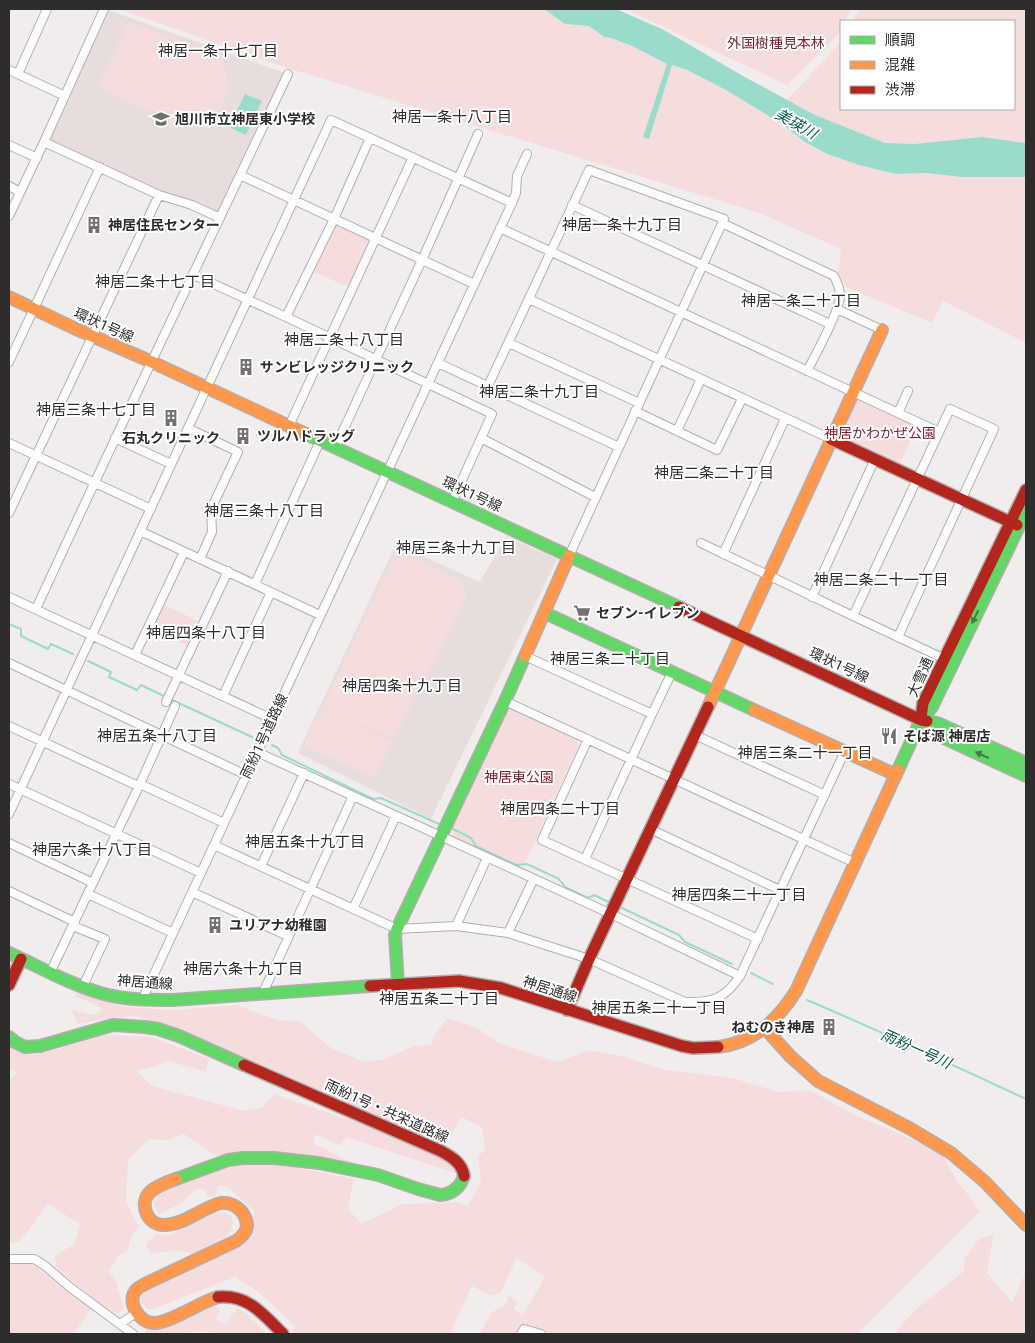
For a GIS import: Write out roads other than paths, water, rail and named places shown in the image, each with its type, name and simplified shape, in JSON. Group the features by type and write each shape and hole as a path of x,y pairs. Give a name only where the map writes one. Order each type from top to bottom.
{"street":[{"path":"18,74 47,9"},
{"path":"9,216 104,9"},
{"path":"9,70 65,96"},
{"path":"36,610 94,482 288,74"},
{"path":"9,814 331,120 512,203"},
{"path":"335,448 478,134"},
{"path":"286,317 334,219 370,138"},
{"path":"44,142 160,195 192,205 220,218"},
{"path":"9,145 37,158"},
{"name":"雨紛1号道路線","path":"142,1000 512,203 516,193 517,176 527,154"},
{"path":"289,426 413,157"},
{"path":"9,362 100,168"},
{"path":"398,984 395,935 397,929 505,701 618,447 724,219 589,170 488,386"},
{"path":"240,175 474,284"},
{"path":"9,186 20,192"},
{"path":"9,513 160,195"},
{"path":"572,205 830,324"},
{"path":"722,223 834,276 840,296 837,310 807,371"},
{"path":"500,228 939,432"},
{"path":"194,275 492,414 452,502"},
{"name":"環状1号線","path":"9,297 921,720 938,723 1026,763"},
{"path":"529,299 1015,524"},
{"path":"567,1010 882,330 837,310"},
{"path":"508,343 639,403"},
{"path":"438,363 618,447"},
{"path":"677,431 701,379"},
{"path":"898,413 908,391"},
{"path":"635,411 717,450 742,399"},
{"path":"853,616 950,409 994,429 898,637"},
{"path":"723,554 785,419"},
{"path":"188,428 238,452 211,509 212,532 200,559"},
{"path":"115,438 171,464"},
{"path":"481,438 596,497"},
{"path":"255,584 320,441"},
{"path":"9,443 151,509"},
{"path":"812,597 875,459"},
{"name":"大雪通","path":"921,720 932,707 949,661 1015,524 1026,490"},
{"name":"大雪通","path":"1015,524 1026,512"},
{"path":"140,531 320,615"},
{"path":"701,543 949,661"},
{"path":"135,655 184,552"},
{"path":"166,702 228,571"},
{"path":"223,696 271,592"},
{"path":"9,597 272,719"},
{"path":"545,612 896,775"},
{"path":"525,656 652,714"},
{"path":"9,663 246,775"},
{"path":"585,859 672,672"},
{"path":"505,701 855,863"},
{"path":"50,973 175,706"},
{"name":"環状1号線","path":"921,720 933,733 1026,776"},
{"name":"神居通線","path":"9,953 50,973 104,994 123,998 173,1000 458,981 501,988 671,1043 692,1048 732,1046 751,1038 765,1028 786,1007 796,991 921,720"},
{"path":"9,726 224,823"},
{"path":"695,735 825,795"},
{"path":"588,739 542,840 758,939"},
{"path":"214,845 397,929 456,926 508,933 589,959 685,1002 700,1002 713,1000 733,987 740,976 845,751"},
{"path":"257,752 610,914 740,976"},
{"path":"261,866 304,773"},
{"path":"9,784 201,873"},
{"path":"262,995 353,796"},
{"path":"353,909 396,816"},
{"path":"650,829 780,890"},
{"path":"9,843 93,883"},
{"path":"456,926 487,858"},
{"path":"508,933 533,880"},
{"path":"9,890 105,939 83,986"},
{"path":"192,892 288,936"},
{"path":"88,894 173,934"},
{"path":"9,985 21,959"},
{"name":"雨紛1号・共栄道路線","path":"9,1037 25,1047 40,1046 113,1025 158,1029 188,1040 441,1151 454,1158 463,1172 462,1180 458,1186 449,1194 440,1195 378,1175 322,1163 251,1157 228,1160 161,1184 149,1193 145,1201 146,1214 152,1222 161,1226 174,1224 223,1203 232,1204 239,1208 245,1216 247,1224 245,1233 236,1241 147,1283 137,1290 133,1299 136,1313"},
{"path":"765,1028 803,1070 818,1081 940,1145 960,1160 988,1184 1026,1225"},
{"path":"9,1259 34,1259 44,1265 71,1288 133,1334"},
{"path":"120,1324 136,1313 144,1321 152,1324 214,1298 226,1296 252,1303 283,1334"},
{"path":"521,1334 524,1329 541,1334"}],"water":[{"name":"美瑛川","path":"544,9 616,9 664,30 815,115 885,143 914,144 982,137 1026,143 1026,177 961,177 926,173 896,174 859,165 827,154 805,142 780,123 726,90 687,70 672,65 649,139 643,137 667,64 632,46 604,37 589,26 565,24"},
{"path":"245,94 262,101 246,135 229,127"}],"waterway":[{"path":"9,624 21,629 21,636 48,649 51,644 73,654"},
{"path":"88,661 111,672 109,677 137,690 141,685 166,697"},
{"path":"170,699 252,737"},
{"path":"272,745 278,748 282,755 373,799 381,798 439,824"},
{"path":"451,828 471,838 476,846 516,865 527,864 559,879 565,887 588,898 594,895 609,902"},
{"path":"622,908 679,935 685,942 732,964"},
{"path":"751,973 773,984"},
{"name":"雨粉一号川","path":"807,1000 1026,1099"}],"place":[{"name":"旭川市立神居東小学校","path":"161,119"},
{"name":"神居住民センター","path":"94,225"},
{"name":"サンビレッジクリニック","path":"246,367"},
{"name":"石丸クリニック","path":"171,418"},
{"name":"ツルハドラッグ","path":"243,436"},
{"name":"セブン-イレブン","path":"582,613"},
{"name":"そば源 神居店","path":"889,736"},
{"name":"ユリアナ幼稚園","path":"215,925"},
{"name":"ねむのき神居","path":"829,1027"}],"district":[{"name":"神居一条十七丁目","path":"218,51"},
{"name":"神居一条十八丁目","path":"452,117"},
{"name":"神居一条十九丁目","path":"622,225"},
{"name":"神居二条十七丁目","path":"155,282"},
{"name":"神居一条二十丁目","path":"801,301"},
{"name":"神居二条十八丁目","path":"344,340"},
{"name":"神居二条十九丁目","path":"539,392"},
{"name":"神居三条十七丁目","path":"96,410"},
{"name":"神居二条二十丁目","path":"714,473"},
{"name":"神居三条十八丁目","path":"264,511"},
{"name":"神居三条十九丁目","path":"456,548"},
{"name":"神居二条二十一丁目","path":"881,580"},
{"name":"神居四条十八丁目","path":"206,633"},
{"name":"神居三条二十丁目","path":"610,659"},
{"name":"神居四条十九丁目","path":"402,686"},
{"name":"神居五条十八丁目","path":"157,736"},
{"name":"神居三条二十一丁目","path":"805,753"},
{"name":"神居四条二十丁目","path":"560,809"},
{"name":"神居五条十九丁目","path":"305,842"},
{"name":"神居六条十八丁目","path":"92,850"},
{"name":"神居四条二十一丁目","path":"739,895"},
{"name":"神居六条十九丁目","path":"243,969"},
{"name":"神居五条二十丁目","path":"439,999"},
{"name":"神居五条二十一丁目","path":"659,1008"}],"park label":[{"name":"外国樹種見本林","path":"776,43"},
{"name":"神居かわかぜ公園","path":"880,433"},
{"name":"神居東公園","path":"519,777"}]}
